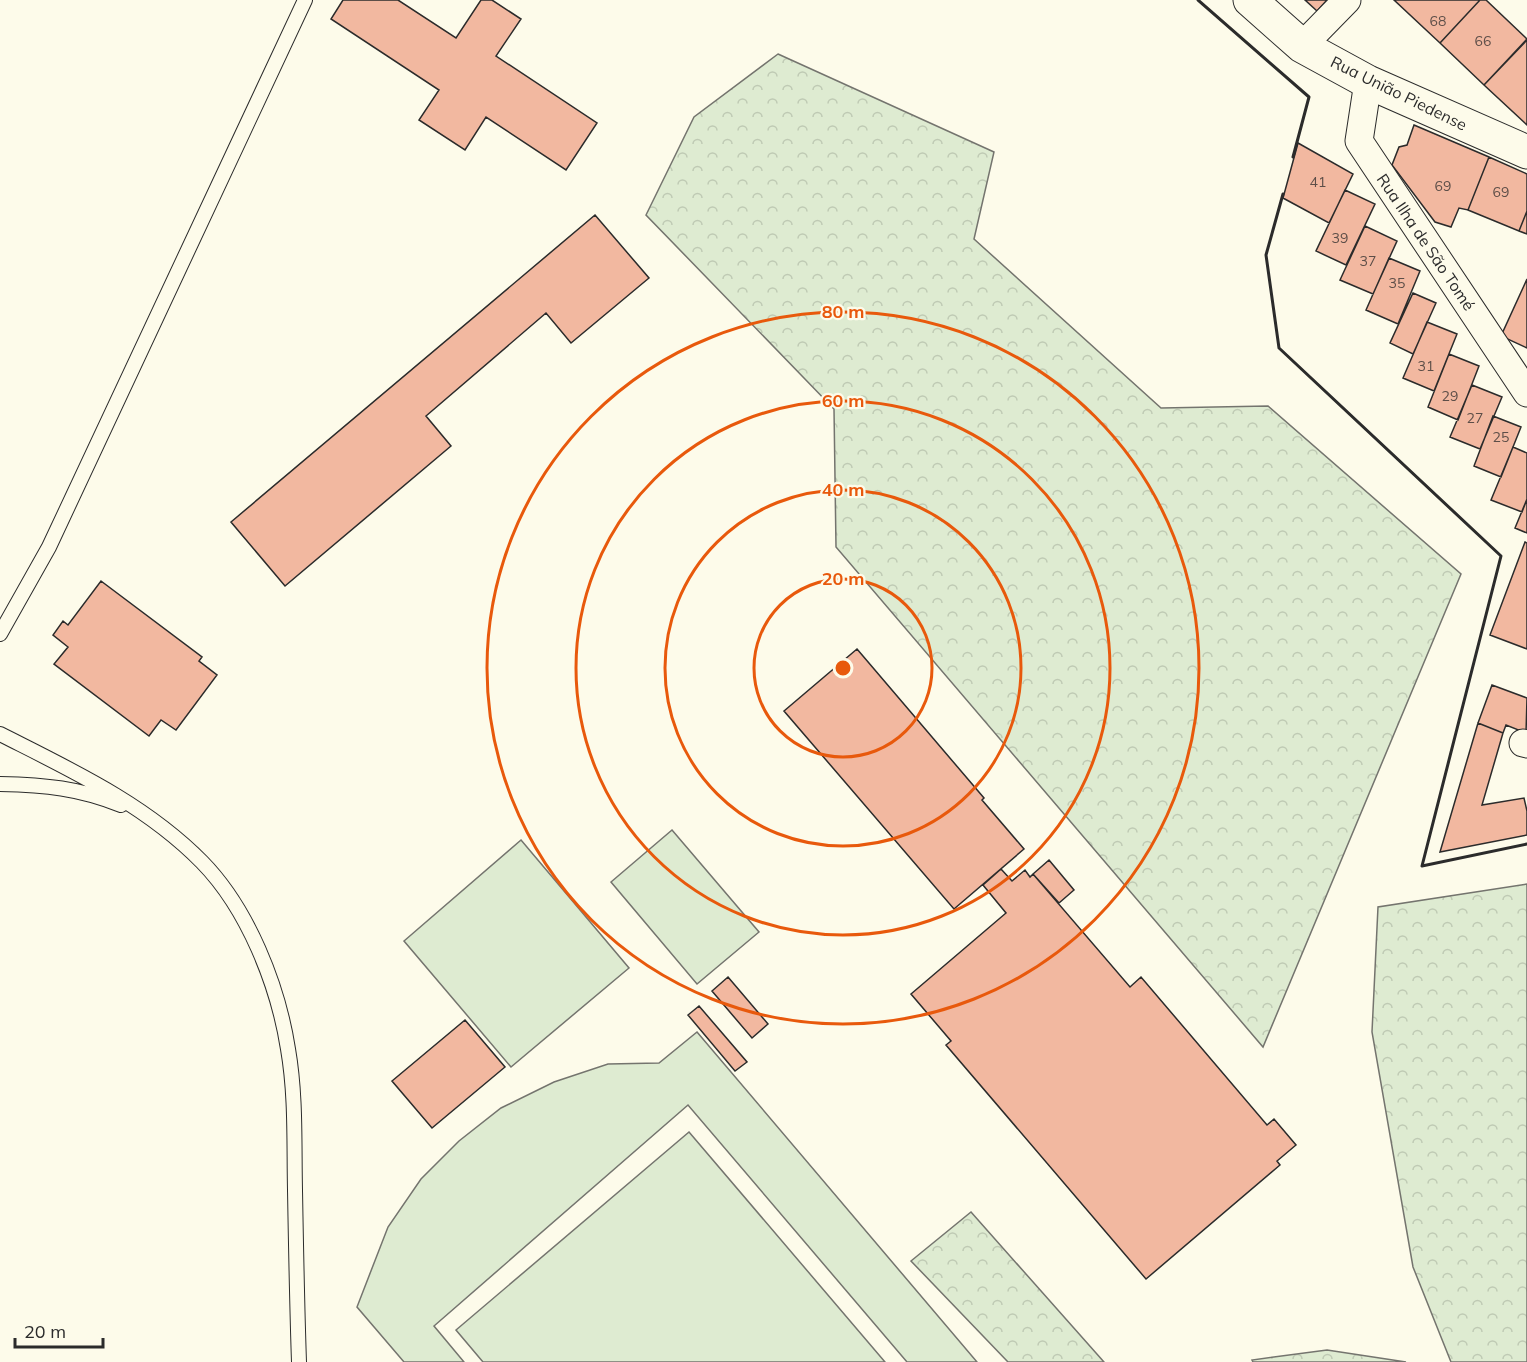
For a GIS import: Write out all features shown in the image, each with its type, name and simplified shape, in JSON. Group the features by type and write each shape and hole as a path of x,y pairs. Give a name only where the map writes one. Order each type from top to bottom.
{"street":[{"name":"Rua União Piedense","path":"1250,0 1302,45 1368,82 1527,152"},
{"path":"1302,45 1347,0"},
{"name":"Rua Ilha de São Tomé","path":"1368,82 1359,141 1527,393"}],"lane":[{"path":"0,634 49,548 305,0"},
{"path":"0,734 103,787 171,834 203,863 231,900 259,950 277,1000 288,1049 293,1102 298,1362"},
{"path":"0,784 78,790 144,814"}],"green space":[{"path":"778,54 994,152 974,239 1161,408 1268,406 1461,574 1263,1047 836,547 834,409 646,215 694,117"},
{"path":"672,830 759,932 697,984 611,882"},
{"path":"521,840 629,968 511,1067 404,941"},
{"path":"1527,884 1527,1362 1451,1362 1413,1267 1372,1032 1378,907"},
{"path":"697,1032 977,1362 907,1362 688,1105 434,1326 464,1362 404,1362 357,1307 388,1227 421,1179 459,1141 501,1108 554,1082 608,1064 659,1063"},
{"path":"689,1132 885,1362 483,1362 456,1330"},
{"path":"971,1212 1104,1362 1008,1362 911,1261"},
{"path":"1327,1350 1406,1362 1253,1362 1252,1360"}],"building":[{"path":"343,0 398,0 456,38 481,0 492,0 521,19 496,56 597,123 566,170 486,117 465,150 419,120 439,90 331,19"},
{"path":"1305,0 1327,0 1317,11"},
{"path":"1394,0 1480,0 1440,43"},
{"path":"1480,0 1486,0 1527,39 1484,85 1440,43"},
{"path":"1527,40 1527,125 1484,85"},
{"path":"1414,125 1489,157 1468,210 1459,208 1451,227 1435,222 1392,165 1399,147 1407,145"},
{"path":"1298,143 1353,174 1329,223 1283,198"},
{"path":"1489,157 1527,174 1527,211 1519,231 1468,210"},
{"path":"1345,190 1375,204 1346,265 1316,251"},
{"path":"1527,211 1527,234 1519,231"},
{"path":"595,215 649,278 571,343 546,313 426,416 451,446 285,586 231,522"},
{"path":"1365,226 1397,241 1373,294 1340,280"},
{"path":"1389,258 1420,271 1398,324 1366,310"},
{"path":"1527,279 1527,348 1501,336"},
{"path":"1413,293 1436,303 1413,354 1390,343"},
{"path":"1427,322 1457,334 1434,391 1403,378"},
{"path":"1449,354 1479,366 1458,420 1428,407"},
{"path":"1472,385 1502,397 1480,449 1450,437"},
{"path":"1493,416 1521,427 1501,477 1474,466"},
{"path":"1513,447 1527,453 1527,499 1522,512 1491,500"},
{"path":"1527,499 1527,533 1515,528"},
{"path":"1525,542 1527,543 1527,649 1490,635"},
{"path":"101,581 202,657 199,661 217,675 176,730 161,720 149,736 54,664 68,647 53,635 63,621 68,625"},
{"path":"857,649 984,798 982,800 1024,849 954,909 784,711"},
{"path":"1492,685 1527,698 1526,733 1506,725 1503,733 1478,723"},
{"path":"1478,723 1503,733 1482,805 1524,798 1527,811 1527,835 1440,852"},
{"path":"1049,860 1074,890 1059,903 1033,874"},
{"path":"1001,869 1012,881 1025,870 1030,877 1033,874 1130,987 1141,977 1267,1125 1274,1119 1296,1145 1277,1161 1280,1165 1146,1279 946,1045 951,1041 911,994 1006,913 983,885"},
{"path":"728,977 768,1024 752,1038 712,991"},
{"path":"699,1006 747,1062 735,1071 688,1015"},
{"path":"465,1020 505,1067 432,1128 392,1081"}],"wall":[{"path":"1198,0 1309,97 1293,157"},
{"path":"1283,194 1266,255 1279,348 1501,556 1422,866 1527,844"}]}
